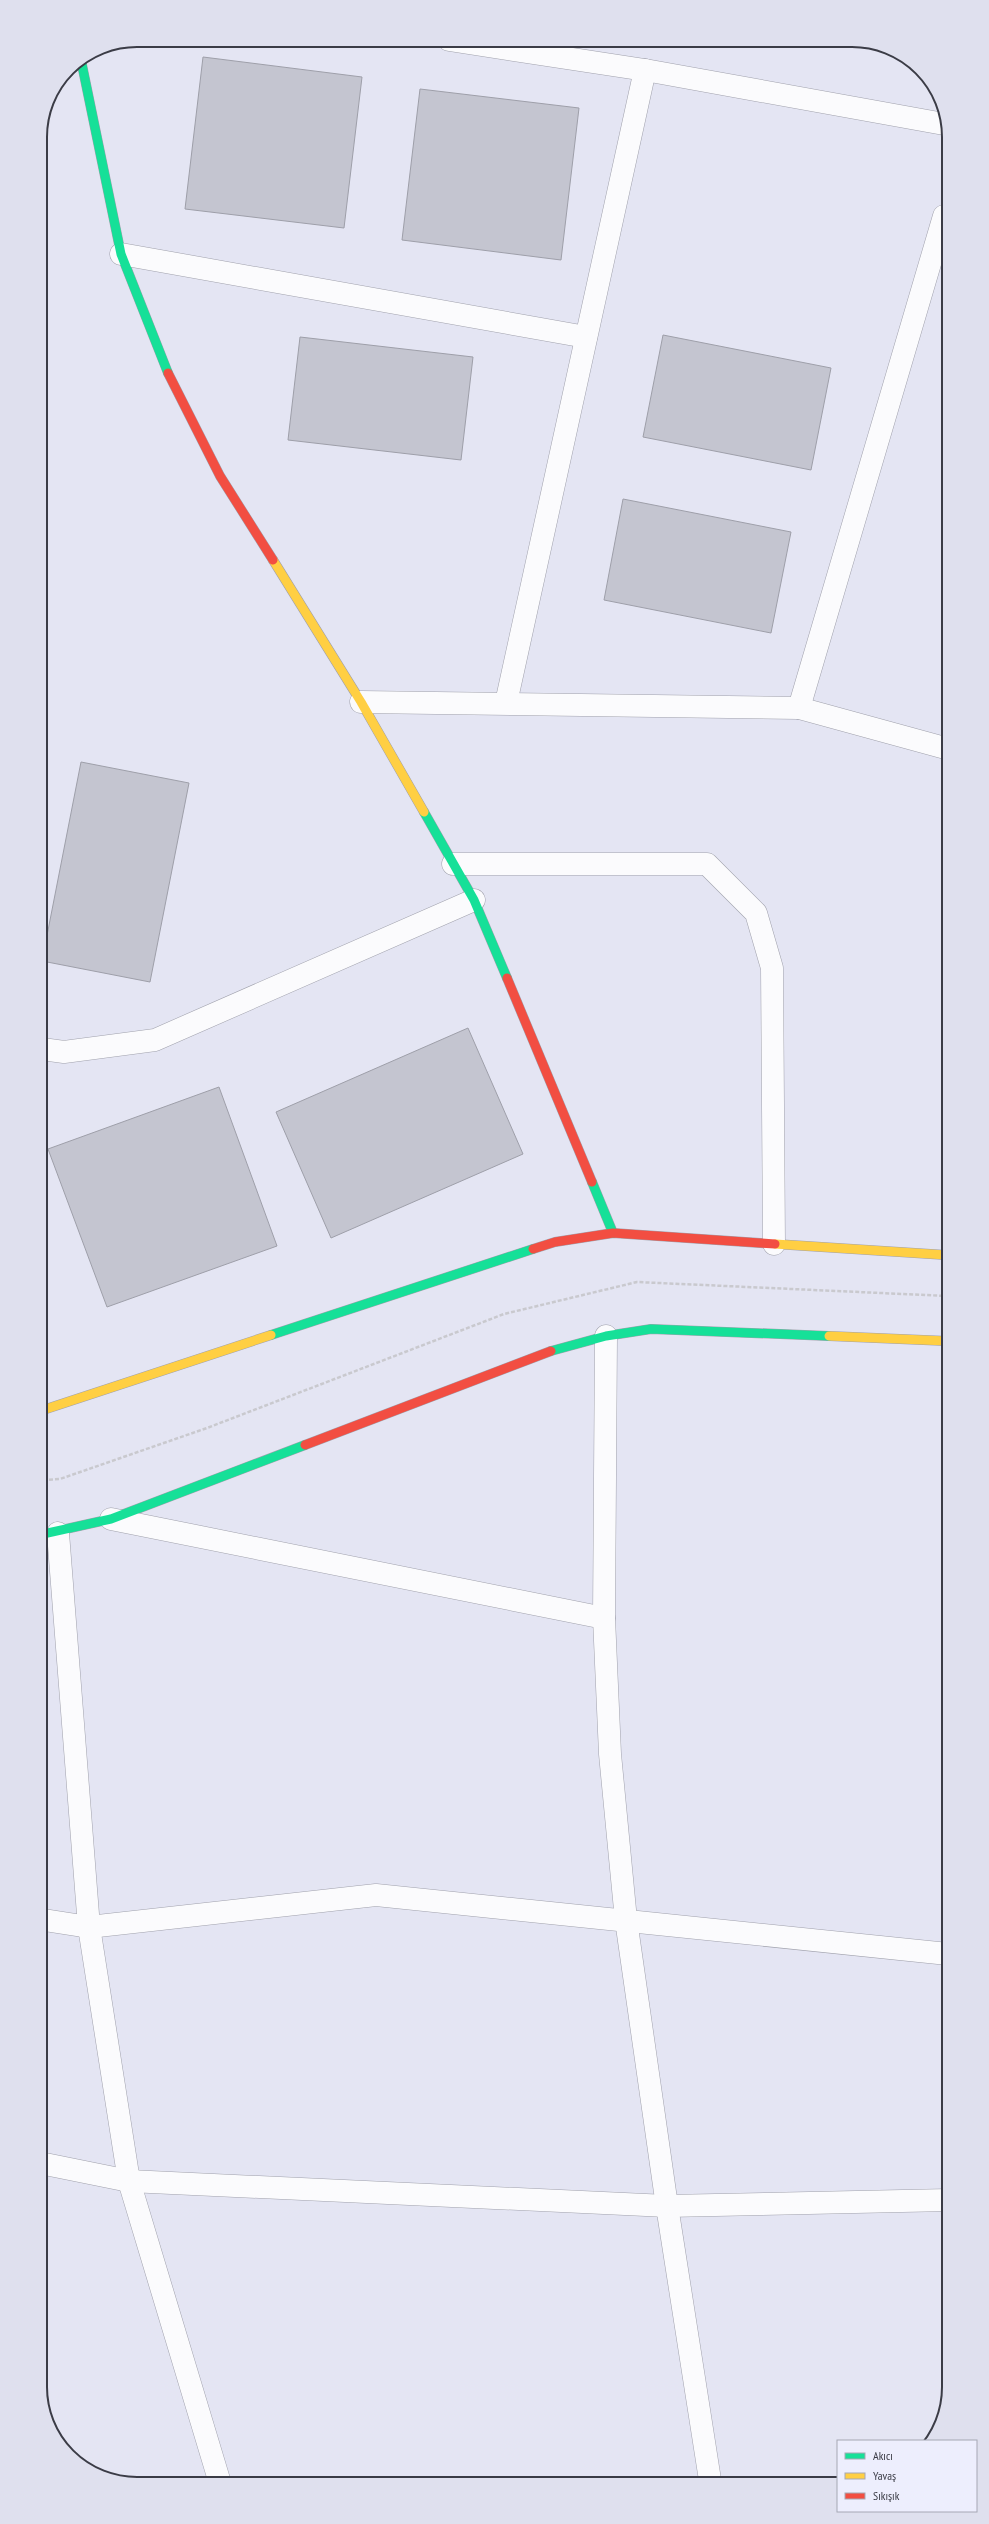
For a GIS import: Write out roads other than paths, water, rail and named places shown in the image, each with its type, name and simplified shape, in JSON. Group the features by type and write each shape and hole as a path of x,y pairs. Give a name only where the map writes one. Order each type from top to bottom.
{"main road":[{"path":"82,65 121,254 166,369 220,476 361,702 474,900 613,1233"},
{"path":"47,1409 555,1242 613,1233 942,1255"},
{"path":"51,1533 111,1519 551,1351 606,1336 652,1329 942,1341"}],"street":[{"path":"495,47 645,70 941,123"},
{"path":"506,703 645,70"},
{"path":"799,708 942,223"},
{"path":"121,254 586,337"},
{"path":"361,702 799,708 942,747"},
{"path":"453,864 707,864 756,912 772,968 774,1244"},
{"path":"47,1049 64,1052 156,1040 474,900"},
{"path":"606,1336 604,1618 610,1754 626,1920 707,2477"},
{"path":"111,1519 604,1618"},
{"path":"51,1533 89,1927 129,2181 218,2477"},
{"path":"47,1920 89,1927 376,1895 942,1953"},
{"path":"47,2165 129,2181 667,2206 942,2200"}]}
